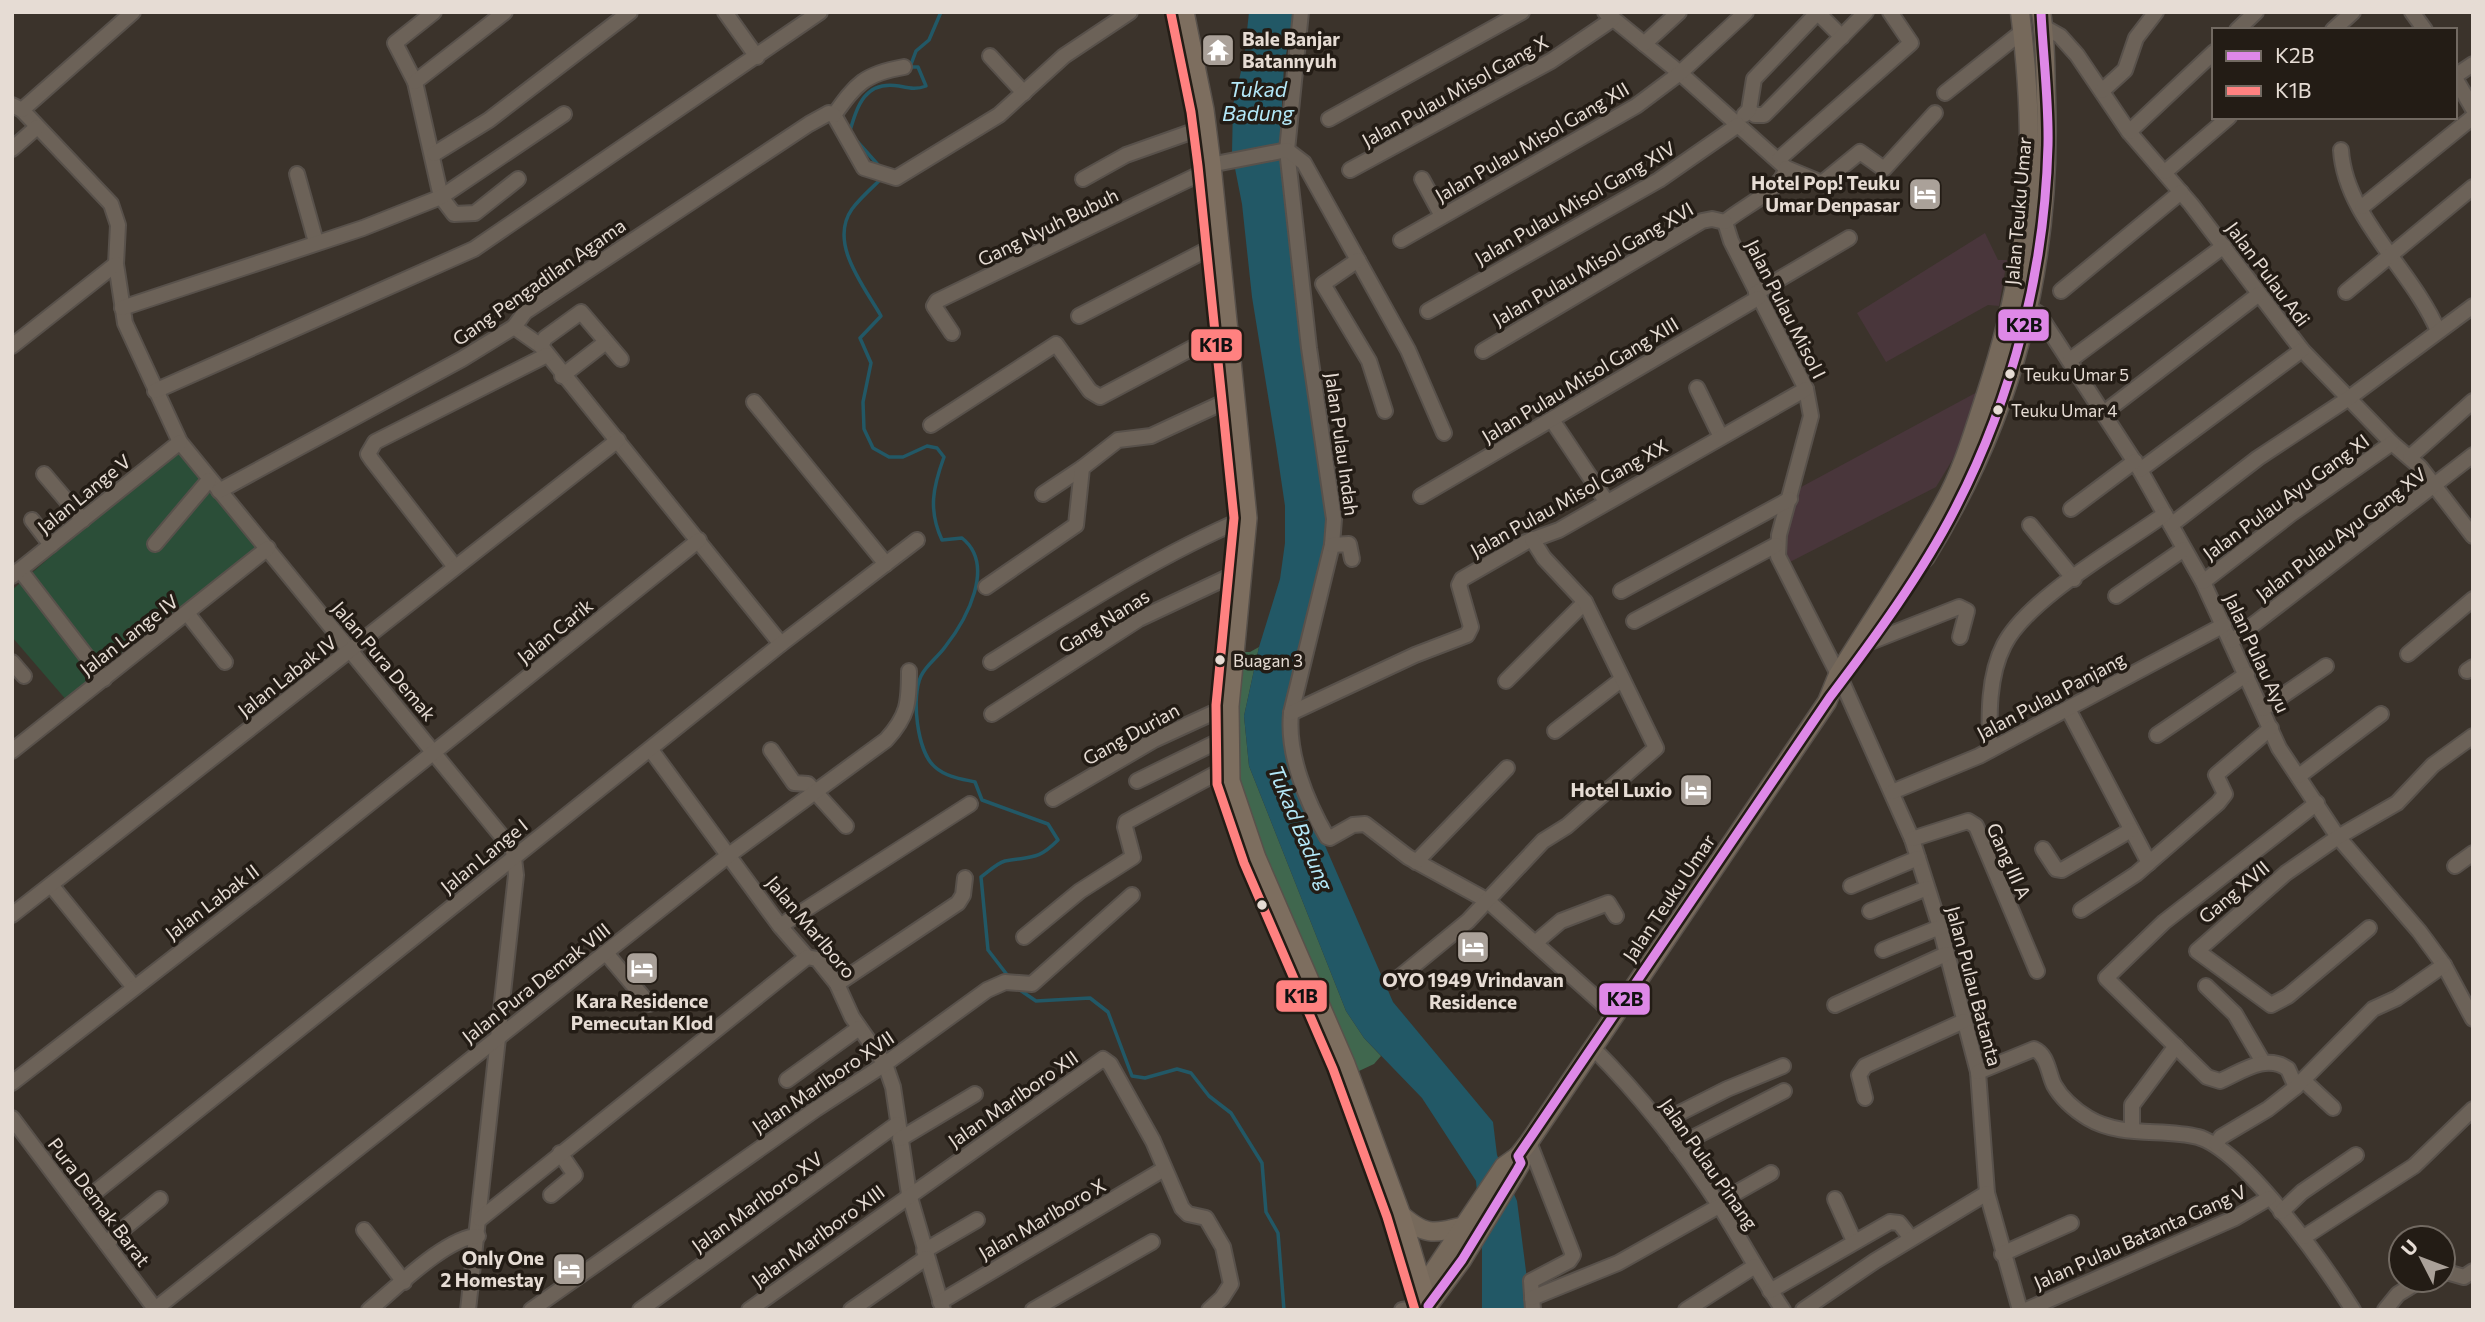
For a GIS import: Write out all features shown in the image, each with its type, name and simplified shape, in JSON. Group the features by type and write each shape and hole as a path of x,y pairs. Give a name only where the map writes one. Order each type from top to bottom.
{"highway":[{"path":"1184,12 1205,127 1215,164 1216,245 1228,329 1246,518 1228,706 1226,768 1232,795 1255,858 1335,1039 1399,1213 1426,1301"}],"main road":[{"name":"Jalan Teuku Umar","path":"1426,1301 1471,1226 1837,685 1945,502 2022,304 2031,144 2020,12"},
{"name":"Jalan Teuku Umar","path":"1837,685 1873,641 1972,477 1997,415 2041,233 2048,143 2042,20"},
{"path":"1399,1213 1416,1227 1430,1233 1471,1226"}],"street":[{"path":"17,108 134,12"},
{"path":"434,12 395,43 409,64 415,82 434,155 441,197 454,214 467,215 475,213 518,179"},
{"path":"415,82 505,12"},
{"path":"434,155 489,120 630,12"},
{"path":"725,12 757,57"},
{"path":"155,391 474,249 820,12"},
{"path":"904,67 872,74 857,83 834,115 864,168 896,178 978,129 1024,93 1064,56 1130,12"},
{"name":"Jalan Pulau Indah","path":"1301,12 1284,151 1309,348 1333,498 1332,545 1291,713 1290,733 1298,771 1327,837 1362,823 1416,862 1488,901 1615,1015"},
{"path":"1329,119 1522,12"},
{"path":"1644,44 1679,12"},
{"name":"Jalan Pulau Misol Gang XII","path":"1401,240 1636,106 1680,73 1746,12"},
{"path":"1842,37 1818,13 1755,79 1749,110 1755,115 1764,115 1842,37 1866,12"},
{"name":"Jalan Pulau Misol I","path":"1776,545 1811,416 1806,389 1757,296 1725,222 1742,207 1778,185 1785,177 1783,163 1910,46 1910,38 1890,12"},
{"path":"2102,91 2125,70 2136,38 2156,12"},
{"path":"2239,28 2256,12"},
{"path":"2335,28 2353,12"},
{"path":"2412,12 2424,28"},
{"path":"1609,16 1680,73 1783,163 1822,183 1860,152 1881,170 1935,113"},
{"name":"Jalan Pulau Misol Gang X","path":"1350,170 1551,61 1609,16"},
{"name":"Jalan Pulau Adi","path":"2042,20 2069,46 2129,132 2224,246 2302,350 2392,443 2410,457 2473,536"},
{"path":"1945,93 2023,32"},
{"path":"2129,132 2212,54"},
{"path":"990,56 1024,93"},
{"path":"2457,76 2473,64"},
{"path":"2457,81 2473,109"},
{"name":"Jalan Pura Demak","path":"17,108 111,204 118,225 116,264 122,308 155,391 180,442 502,833 515,856"},
{"name":"Jalan Pulau Misol Gang XIV","path":"1428,311 1660,180 1737,124 1749,110"},
{"name":"Gang Pengadilan Agama","path":"214,485 447,368 514,327 525,312 809,124 829,113 834,115"},
{"path":"122,308 441,197 564,114"},
{"path":"2362,207 2473,117"},
{"path":"2165,172 2228,119"},
{"path":"12,149 37,127"},
{"path":"1083,179 1126,155 1205,127"},
{"path":"2341,150 2343,174 2390,258 2420,295 2438,331"},
{"path":"1215,164 1284,151 1309,169 1408,350 1444,433"},
{"name":"Gang Nyuh Bubuh","path":"952,333 934,306 937,301 1215,164"},
{"path":"297,174 316,242"},
{"path":"1422,179 1442,216"},
{"path":"2346,292 2473,187"},
{"path":"2061,291 2181,192"},
{"name":"Jalan Pulau Misol Gang XVI","path":"1483,351 1702,221 1712,219 1725,222"},
{"name":"Jalan Pulau Misol Gang XIII","path":"1421,496 1552,420 1849,238"},
{"path":"1079,316 1216,245"},
{"path":"2070,360 2224,246"},
{"path":"1358,260 1323,284 1369,362 1385,411"},
{"path":"12,346 116,264"},
{"path":"2105,412 2259,294"},
{"name":"Jalan Pulau Ayu","path":"2022,304 2038,313 2138,466 2203,582 2279,748 2338,837 2419,931 2444,965 2473,1019"},
{"path":"1990,750 1990,705 2004,644 2027,615 2074,579 2349,398 2473,306"},
{"path":"544,350 545,338 581,312 621,359"},
{"path":"514,327 544,350 562,376 618,440 781,644"},
{"path":"931,425 981,390 1059,345 1090,391 1100,397 1228,329"},
{"path":"562,376 606,342"},
{"path":"456,567 372,460 368,454 370,448 375,442 544,350"},
{"path":"2071,509 2138,466 2302,350"},
{"path":"1697,388 1720,435"},
{"name":"Jalan Pulau Misol Gang XX","path":"1291,713 1467,635 1471,627 1459,582 1532,539 1559,530 1720,435 1806,389"},
{"path":"1043,494 1118,440 1151,436 1235,397"},
{"path":"2410,457 2473,401"},
{"path":"754,402 886,564"},
{"path":"1552,420 1606,501"},
{"name":"Jalan Labak IV","path":"12,915 618,440"},
{"name":"Jalan Lange V","path":"16,573 180,442"},
{"name":"Jalan Pulau Ayu Gang XI","path":"2203,582 2291,513 2392,443"},
{"name":"Jalan Pulau Ayu Gang XV","path":"2232,641 2435,487 2473,455"},
{"path":"986,587 1076,525 1082,468"},
{"path":"44,474 83,520"},
{"path":"155,544 214,485"},
{"path":"1621,591 1790,499"},
{"path":"991,662 1146,567 1194,540 1246,518"},
{"path":"32,520 51,545"},
{"path":"2030,526 2074,579"},
{"path":"1395,981 1488,901 1543,841 1567,826 1654,752 1654,744 1585,602 1569,581 1544,558 1532,539"},
{"name":"Jalan Carik","path":"433,751 699,540"},
{"name":"Jalan Lange I","path":"78,1206 781,644 917,540"},
{"path":"1332,545 1349,544 1352,559"},
{"path":"1634,621 1776,545 1780,566 1837,685"},
{"name":"Jalan Lange IV","path":"12,751 268,548"},
{"path":"2116,596 2184,549"},
{"name":"Gang Nanas","path":"992,713 1139,619 1241,571"},
{"path":"16,573 104,679"},
{"path":"2408,654 2473,599"},
{"path":"1506,681 1585,602"},
{"path":"1873,641 1959,607 1967,611 1960,638"},
{"path":"187,613 225,662"},
{"name":"Jalan Pulau Panjang","path":"1892,792 1990,750 2224,625"},
{"path":"12,662 24,676"},
{"path":"2263,709 2326,666"},
{"name":"Jalan Pura Demak VIII","path":"155,1309 729,855 886,740 902,723 909,701 909,671"},
{"path":"2157,735 2247,674"},
{"path":"1555,731 1621,680"},
{"name":"Jalan Pulau Batanta","path":"1837,685 1892,792 1912,839 1940,927 1978,1072 1987,1193 2002,1254 2020,1310"},
{"name":"Gang Durian","path":"1054,799 1154,740 1228,706"},
{"path":"2068,709 2149,863"},
{"path":"2299,776 2381,714"},
{"path":"2081,910 2149,863 2221,800 2225,794 2216,778 2217,773 2271,728"},
{"name":"Gang XVII","path":"2369,928 2288,996 2271,1005 2197,951 2286,873 2338,837 2397,803 2432,765 2473,736"},
{"path":"1137,782 1227,737"},
{"name":"Jalan Marlboro","path":"651,750 780,926 807,957 817,959 837,984 859,1028 885,1064 892,1087 909,1194 941,1307"},
{"path":"771,750 794,783 808,784 846,825"},
{"name":"Jalan Labak II","path":"12,1083 132,986 284,872 433,751"},
{"path":"1024,937 1080,891 1133,857 1126,822 1226,768"},
{"path":"1416,862 1507,768"},
{"path":"2317,803 2164,922 2106,975 2107,980 2207,1077 2220,1081 2263,1062 2288,1069 2300,1083 2333,1108"},
{"path":"780,926 970,804"},
{"name":"Gang III A","path":"1912,839 1968,821 1976,826 2037,971"},
{"path":"2043,849 2056,869 2062,870 2131,830"},
{"path":"2455,866 2473,853"},
{"path":"468,1310 516,875 515,856"},
{"path":"1851,886 1918,858"},
{"path":"837,984 958,903 963,895 965,878"},
{"path":"51,885 132,986"},
{"path":"1870,911 1927,888"},
{"name":"Jalan Marlboro XVII","path":"531,1310 987,990 1005,982 1025,986 1032,984 1132,895"},
{"path":"1535,943 1561,921 1580,917 1603,903 1608,903 1616,916"},
{"path":"1883,950 1940,927"},
{"path":"606,953 649,1004"},
{"path":"1835,1005 1946,954"},
{"path":"480,1219 807,957"},
{"path":"2216,1143 2221,1137 2268,1109 2300,1083 2373,1009 2397,998 2444,965"},
{"path":"2206,986 2235,1014 2263,1062"},
{"path":"1866,1098 1859,1075 1865,1066 1964,1021"},
{"path":"787,1080 859,1028"},
{"path":"2132,1130 2132,1105 2176,1046"},
{"name":"Jalan Pulau Pinang","path":"1593,1048 1677,1146 1718,1205 1783,1310"},
{"path":"1978,1072 2024,1052 2038,1051 2054,1085 2077,1111 2109,1127 2196,1136 2216,1143 2304,1237 2353,1310"},
{"name":"Jalan Marlboro XII","path":"909,1194 1103,1059 1110,1064 1122,1084 1164,1170"},
{"path":"1660,1123 1727,1089 1783,1066"},
{"path":"1677,1146 1784,1091"},
{"name":"Jalan Marlboro XV","path":"640,1310 898,1131 975,1094"},
{"path":"2304,1237 2414,1166 2473,1109"},
{"name":"Pura Demak Barat","path":"12,1118 155,1309"},
{"path":"1529,1142 1573,1255 1569,1261 1531,1281 1532,1304 1618,1263 1771,1173"},
{"path":"551,1195 575,1175 560,1153"},
{"path":"2281,1212 2302,1192 2356,1155"},
{"path":"1164,1170 1188,1214 1209,1221 1223,1247 1231,1276 1230,1287 1209,1310"},
{"name":"Jalan Marlboro X","path":"941,1307 1164,1170"},
{"path":"1803,1310 1911,1238 1987,1193"},
{"name":"Jalan Marlboro XIII","path":"749,1310 909,1194"},
{"name":"Jalan Pulau Batanta Gang V","path":"2026,1310 2235,1217 2269,1198"},
{"path":"106,1243 160,1199"},
{"path":"1835,1199 1854,1241"},
{"path":"851,1310 925,1254 977,1220"},
{"path":"1770,1291 1854,1241 1894,1222 1903,1226 1911,1238"},
{"path":"2002,1254 2071,1223"},
{"path":"364,1230 404,1282"},
{"path":"369,1310 445,1250 460,1240 478,1236"},
{"path":"1033,1310 1152,1242"},
{"path":"1686,1310 1755,1266"},
{"path":"2457,1275 2463,1277 2473,1271"},
{"path":"2385,1310 2398,1294"},
{"path":"1402,1310 1426,1301"}],"shaded area":[{"path":"1985,233 1998,260 2007,260 1999,306 1988,305 1886,362 1857,313"},
{"path":"1981,390 1968,434 1936,487 1788,563 1782,536 1797,491"}],"green space":[{"path":"176,448 264,545 68,702 12,637 12,590"},
{"path":"1259,647 1244,716 1249,766 1346,1011 1364,1038 1381,1056 1374,1064 1359,1071 1258,849 1232,754 1243,652"}],"water":[{"name":"Tukad Badung","path":"1249,12 1294,12 1284,65 1280,142 1299,324 1327,517 1325,564 1289,699 1303,795 1393,1002 1493,1122 1497,1155 1517,1201 1531,1310 1482,1310 1482,1251 1476,1181 1422,1098 1364,1038 1346,1011 1249,766 1244,716 1259,647 1280,579 1285,543 1285,506 1252,297 1242,204 1232,153 1233,105 1244,59"}],"waterway":[{"path":"849,134 859,105 870,91 887,85 912,88 926,86 918,67 910,67 916,51 929,40 941,12"},
{"path":"855,139 880,167"},
{"path":"883,177 852,209 844,236 851,264 881,316 860,338 871,363 863,402 864,429 873,448 889,457 903,457 927,446 937,448 944,457 934,498 938,529 942,540 962,538 972,549 977,562 974,592 962,622 942,651 926,668 918,685 916,710 920,737 929,760 939,770 975,782 982,800 1048,824 1058,840 1039,855 1002,862 981,877 988,950 1008,976"},
{"path":"1017,988 1036,1001 1090,998 1108,1012 1132,1076 1145,1078 1177,1069 1191,1073 1209,1096 1231,1113 1262,1163 1266,1212 1278,1233 1284,1310"}],"transit line":[{"name":"K2B","path":"1428,1306 1462,1260 1517,1170 1521,1163 1518,1156 1830,697 1881,629 1913,580 1943,531 1976,465 2009,377 2033,285 2040,239 2048,145 2041,12"},
{"name":"K1B","path":"1171,14 1191,112 1198,166 1234,518 1216,705 1217,784 1244,863 1333,1069 1387,1217 1415,1310"}],"place":[{"name":"Bale Banjar Batannyuh","path":"1218,50"},
{"name":"Hotel Pop! Teuku Umar Denpasar","path":"1925,194"},
{"name":"Teuku Umar 5","path":"2010,374"},
{"name":"Teuku Umar 4","path":"1998,410"},
{"name":"Buagan 3","path":"1220,660"},
{"name":"Hotel Luxio","path":"1696,790"},
{"name":"OYO 1949 Vrindavan Residence","path":"1473,947"},
{"name":"Kara Residence Pemecutan Klod","path":"642,968"},
{"name":"Only One 2 Homestay","path":"569,1269"}]}
